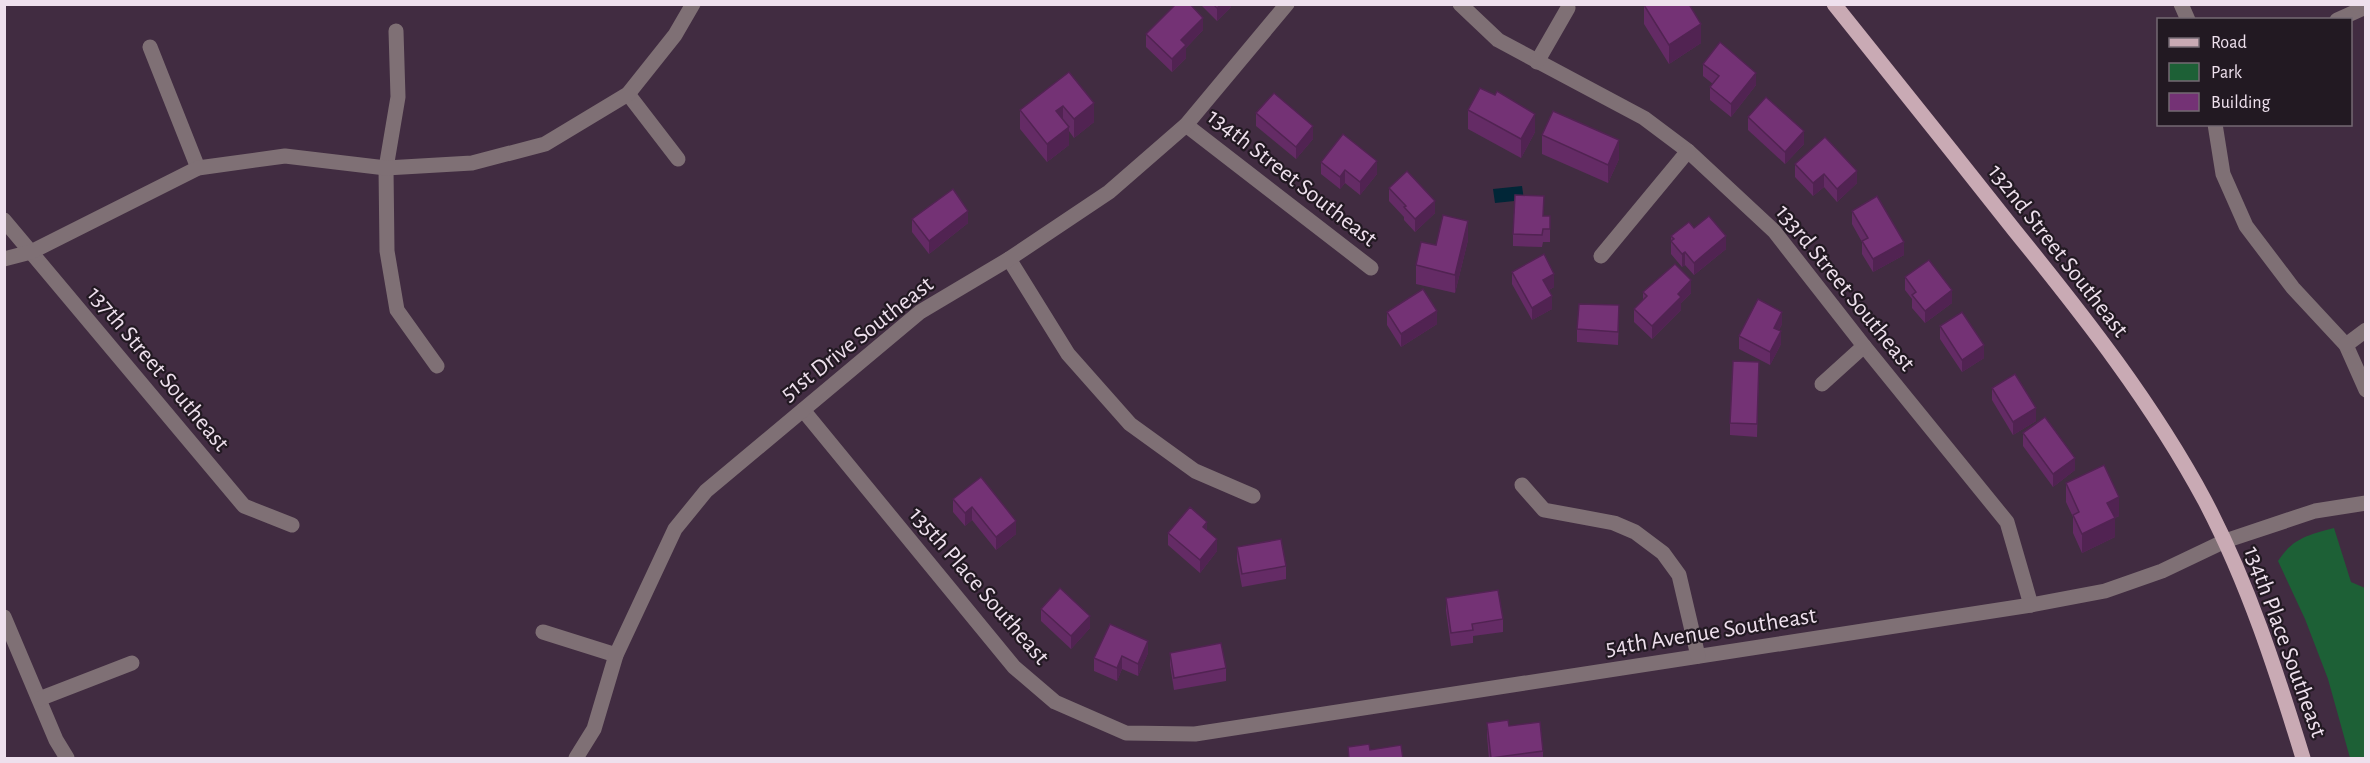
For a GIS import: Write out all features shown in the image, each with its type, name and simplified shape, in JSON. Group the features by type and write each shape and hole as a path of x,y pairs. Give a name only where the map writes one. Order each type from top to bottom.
{"main road":[{"name":"132nd Street Southeast","path":"1834,4 2088,321 2160,427 2203,498 2225,541"},
{"name":"134th Place Southeast","path":"2225,541 2258,617 2303,759"}],"street":[{"path":"4,259 31,252 198,168 285,156 386,168 472,163 545,144 628,94 675,35 693,4"},
{"name":"51st Drive Southeast","path":"576,759 594,729 616,655 675,529 706,490 920,312 1009,259 1109,192 1186,125 1287,4"},
{"name":"133rd Street Southeast","path":"1460,4 1498,40 1644,118 1688,151 1774,231 2007,522 2031,605"},
{"path":"2181,4 2187,18"},
{"path":"2341,18 2366,7"},
{"path":"1537,62 1568,8"},
{"path":"396,31 398,97 386,168 387,251 397,310 437,366"},
{"path":"150,47 198,168"},
{"path":"628,94 678,159"},
{"name":"134th Street Southeast","path":"1186,125 1371,267"},
{"path":"2214,126 2223,174 2246,226 2293,288 2346,345 2366,390"},
{"path":"1601,256 1688,151"},
{"name":"137th Street Southeast","path":"4,220 244,506 292,525"},
{"path":"1009,259 1068,354 1130,424 1195,471 1253,496"},
{"path":"2346,345 2366,330"},
{"path":"1822,384 1864,346"},
{"name":"135th Place Southeast","path":"803,410 1014,668 1055,702 1126,733 1195,734"},
{"path":"1522,484 1544,510 1614,524 1635,532 1663,553 1679,575 1698,656"},
{"name":"54th Avenue Southeast","path":"1195,734 2031,605 2105,591 2162,571 2225,541 2315,511 2366,503"},
{"path":"4,617 56,740 67,759"},
{"path":"543,632 616,655"},
{"path":"39,699 132,663"}],"green space":[{"path":"2334,528 2351,582 2365,588 2365,758 2350,758 2328,679 2305,619 2278,561 2295,542"}],"water":[{"path":"1522,186 1524,200 1495,203 1493,189"}],"building":[{"path":"1176,4 1190,4 1203,18 1181,40 1186,45 1172,59 1146,34"},
{"path":"1645,4 1689,4 1701,24 1669,45"},
{"path":"1720,42 1756,73 1731,104 1710,87 1719,76 1703,64"},
{"path":"1069,72 1094,103 1074,119 1063,106 1056,111 1069,127 1047,144 1020,110"},
{"path":"1480,88 1495,95 1497,91 1535,114 1521,139 1468,110"},
{"path":"1274,93 1313,126 1296,147 1256,113"},
{"path":"1766,97 1804,131 1785,152 1748,117"},
{"path":"1553,111 1619,140 1608,165 1542,135"},
{"path":"1343,134 1377,161 1360,182 1345,170 1340,177 1321,162"},
{"path":"1825,137 1857,171 1837,189 1824,174 1813,183 1795,164"},
{"path":"1407,171 1435,201 1415,219 1389,188"},
{"path":"953,189 968,211 929,241 912,219"},
{"path":"1515,195 1544,196 1543,216 1550,216 1550,229 1543,229 1542,235 1513,234"},
{"path":"1877,196 1904,242 1873,259 1862,241 1868,238 1852,211"},
{"path":"1443,215 1468,221 1455,275 1416,265 1421,242 1436,245"},
{"path":"1709,216 1726,236 1694,263 1685,252 1682,254 1671,241 1674,239 1671,236 1689,222 1694,228"},
{"path":"1544,254 1554,274 1543,280 1552,296 1532,308 1512,272"},
{"path":"1929,260 1952,290 1925,311 1912,295 1916,292 1905,277"},
{"path":"1675,264 1691,280 1678,294 1681,297 1652,326 1634,309 1647,296 1643,292"},
{"path":"1423,289 1437,311 1401,334 1387,312"},
{"path":"1758,299 1782,312 1774,328 1781,331 1770,352 1739,336"},
{"path":"1579,304 1619,305 1618,332 1577,329"},
{"path":"1962,312 1984,345 1962,360 1940,326"},
{"path":"1733,361 1759,362 1757,424 1730,423"},
{"path":"2015,374 2036,408 2013,422 1992,388"},
{"path":"2045,417 2075,458 2053,474 2023,433"},
{"path":"2104,465 2119,497 2107,503 2115,518 2082,534 2073,515 2079,512 2066,483"},
{"path":"981,477 1016,521 996,537 972,507 965,513 953,499"},
{"path":"1190,507 1207,522 1203,527 1217,539 1200,560 1168,533"},
{"path":"1281,539 1286,566 1242,574 1237,547"},
{"path":"1060,588 1090,616 1071,636 1041,609"},
{"path":"1498,590 1503,619 1472,624 1473,630 1451,633 1446,598"},
{"path":"1110,624 1148,641 1138,664 1122,656 1117,668 1094,658"},
{"path":"1221,643 1226,668 1174,678 1170,653"},
{"path":"1508,720 1509,726 1540,722 1543,751 1491,758 1487,723"},
{"path":"1369,744 1370,750 1401,745 1403,759 1349,759 1348,747"}]}
